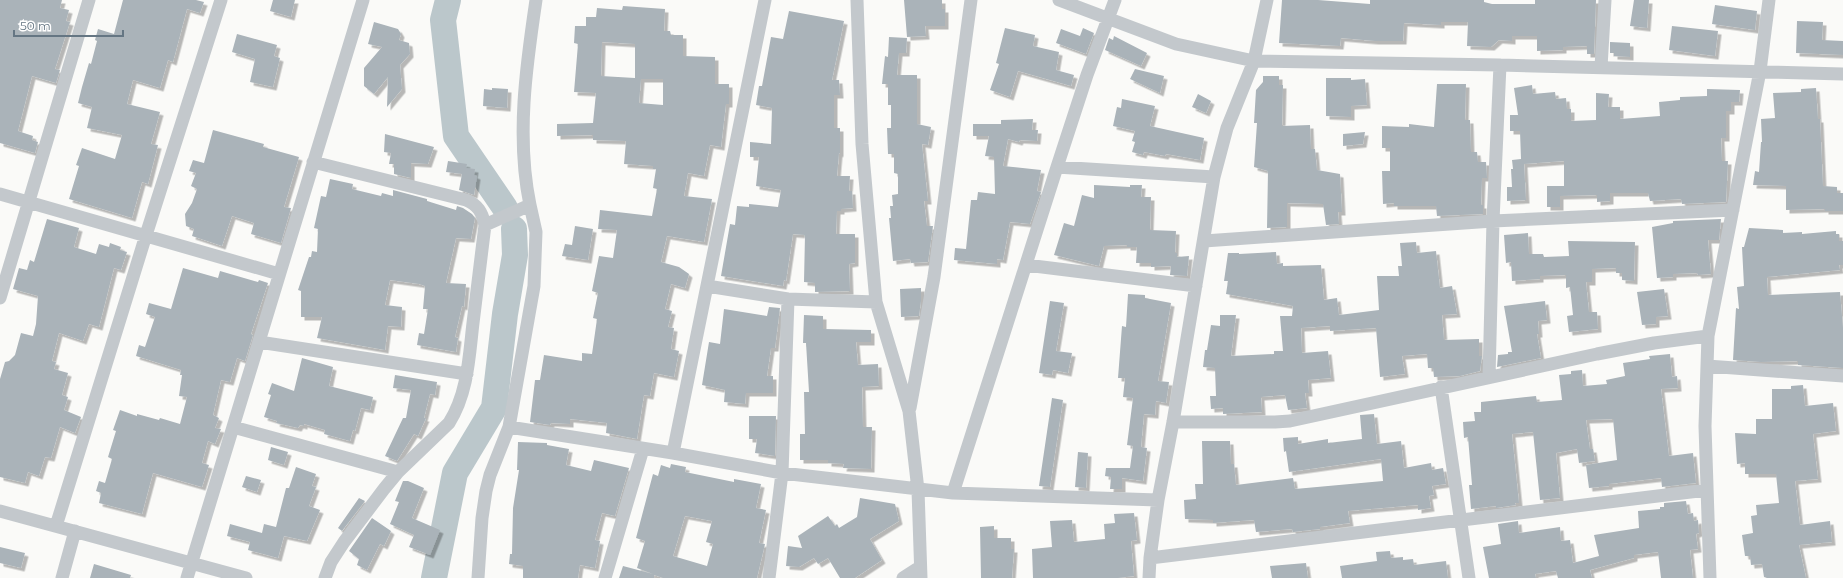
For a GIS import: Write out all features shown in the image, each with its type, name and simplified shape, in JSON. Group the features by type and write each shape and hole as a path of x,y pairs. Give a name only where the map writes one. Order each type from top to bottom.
{"street":[{"path":"0,298 89,0"},
{"path":"56,526 220,0"},
{"path":"187,578 363,0"},
{"path":"478,578 482,518 486,491 490,475 509,427 534,286 536,232 530,205 523,146 529,61 536,0"},
{"path":"673,453 765,0"},
{"path":"857,0 862,144 876,302 909,411 918,490 921,572 903,578"},
{"path":"909,411 934,277 971,0"},
{"path":"1059,0 1176,44 1254,61 1601,67 1843,74"},
{"path":"953,493 1057,167 1115,0"},
{"path":"1149,578 1150,558 1158,500 1173,422 1214,177 1227,128 1254,61 1267,0"},
{"path":"1601,67 1605,0"},
{"path":"1710,578 1705,426 1708,336 1760,71 1769,0"},
{"path":"1489,377 1493,221 1500,65"},
{"path":"313,162 466,200 474,204 482,213 485,225 467,374 461,400 449,423 398,472 344,542 331,562 325,578"},
{"path":"1057,167 1214,177"},
{"path":"0,194 279,274"},
{"path":"485,225 530,205"},
{"path":"1204,241 1493,221 1733,210"},
{"path":"1026,265 1196,286"},
{"path":"707,286 788,299 876,302"},
{"path":"769,578 782,474 788,299"},
{"path":"1173,422 1275,422 1290,420 1441,386 1654,343 1708,336"},
{"path":"259,342 467,374"},
{"path":"1707,366 1843,376"},
{"path":"1441,386 1469,578"},
{"path":"233,427 398,472"},
{"path":"509,427 673,453 782,474 918,490 953,493 1158,500"},
{"path":"605,578 643,449"},
{"path":"1150,558 1707,490"},
{"path":"0,511 246,578"},
{"path":"62,578 75,531"}],"building":[{"path":"0,0 62,0 60,8 69,10 66,21 70,22 55,69 60,70 56,83 32,76 18,131 33,136 32,140 38,142 35,153 0,143"},
{"path":"123,0 196,0 204,2 200,13 187,9 173,62 168,60 160,88 133,80 127,104 160,112 151,144 158,145 148,184 142,182 132,218 69,199 79,166 76,165 82,148 115,159 122,135 87,128 92,107 78,103 89,63 91,64 97,41 95,40 98,29 114,34"},
{"path":"273,0 295,0 291,17 270,11"},
{"path":"904,0 942,0 942,9 945,9 945,26 925,26 926,36 907,37"},
{"path":"1282,0 1318,0 1370,4 1370,0 1484,0 1484,2 1492,4 1535,4 1535,0 1596,0 1594,54 1587,54 1587,46 1563,47 1563,50 1537,51 1537,36 1512,36 1512,41 1499,40 1491,47 1467,46 1468,22 1441,22 1441,25 1404,23 1403,41 1375,41 1341,38 1340,46 1279,43"},
{"path":"1634,0 1649,0 1647,28 1630,26"},
{"path":"1715,5 1757,11 1755,30 1712,24"},
{"path":"623,6 665,9 664,31 670,31 671,35 683,35 683,56 715,57 715,84 729,84 729,104 726,104 721,147 710,145 704,176 688,173 684,196 712,199 704,242 667,236 661,262 679,267 689,274 685,288 671,284 665,309 672,311 668,327 674,328 671,349 679,351 674,377 654,373 650,396 644,395 637,439 606,433 607,423 570,419 570,424 551,423 550,425 530,422 535,380 540,380 544,355 582,361 582,353 592,354 597,319 593,318 598,293 592,291 599,256 613,258 617,230 598,229 600,210 652,216 657,189 653,188 656,169 653,169 653,166 624,164 626,141 593,140 593,135 557,136 557,124 593,123 596,93 574,92 578,44 574,43 575,26 586,26 586,17 596,17 597,8 622,10","holes":["602,42 635,44 635,78 601,76","641,79 663,79 663,105 639,103"]},
{"path":"789,11 844,21 832,80 839,80 840,95 834,95 834,128 840,128 840,154 839,153 837,176 850,176 849,191 852,191 853,208 841,209 841,211 837,211 836,234 855,234 855,263 849,264 850,291 815,292 815,283 804,282 805,235 793,234 786,281 784,280 783,286 721,276 730,224 735,225 737,206 749,207 749,204 778,207 781,190 756,186 759,157 750,157 750,142 771,144 772,108 756,105 759,86 762,86 771,37 783,39"},
{"path":"1797,21 1823,22 1822,40 1843,41 1843,55 1796,53"},
{"path":"374,22 398,29 401,34 399,40 409,43 410,54 400,65 402,89 387,107 388,77 374,94 364,86 364,68 382,47 368,44"},
{"path":"1672,26 1718,31 1715,56 1669,50"},
{"path":"1005,28 1035,35 1033,46 1059,52 1056,70 1074,75 1071,86 1018,71 1010,97 990,90 999,64 996,63"},
{"path":"1083,28 1094,33 1086,54 1056,43 1061,29 1080,36"},
{"path":"237,34 277,45 274,56 280,58 273,87 250,82 255,59 232,52"},
{"path":"1114,36 1147,53 1141,66 1105,50 1109,38 1113,40"},
{"path":"889,37 907,38 906,53 899,53 897,75 917,75 917,124 931,127 928,145 922,144 928,201 924,201 927,226 933,226 928,262 911,263 910,259 893,261 889,218 891,218 890,206 893,206 892,195 898,194 898,174 894,173 894,154 888,154 887,128 891,128 891,105 888,105 888,84 882,84 885,56 888,57"},
{"path":"1610,42 1630,43 1630,57 1614,56 1614,53 1610,53"},
{"path":"1135,69 1164,76 1160,93 1130,79"},
{"path":"1263,76 1279,76 1279,85 1283,85 1282,126 1310,125 1311,149 1315,149 1317,170 1340,174 1342,212 1338,212 1339,224 1326,225 1323,204 1287,203 1287,227 1267,228 1268,171 1254,167 1257,123 1254,123 1256,90 1263,82"},
{"path":"1326,78 1351,78 1351,80 1365,79 1367,105 1351,106 1351,117 1326,116"},
{"path":"1437,84 1466,84 1465,120 1470,120 1471,152 1477,152 1478,162 1486,162 1487,178 1482,178 1481,205 1483,205 1483,214 1437,216 1436,206 1394,206 1394,203 1383,204 1382,171 1390,171 1390,148 1382,148 1382,126 1409,127 1409,124 1434,127"},
{"path":"1532,85 1533,94 1555,92 1556,99 1566,98 1567,109 1571,109 1571,121 1596,120 1596,93 1609,94 1608,107 1620,107 1620,119 1660,116 1659,102 1680,100 1680,97 1707,96 1707,89 1740,90 1739,102 1731,102 1731,111 1726,111 1726,138 1721,138 1722,161 1728,161 1726,202 1682,204 1681,199 1650,201 1648,193 1610,193 1610,201 1597,202 1597,195 1560,196 1560,207 1547,207 1547,186 1564,186 1564,161 1524,164 1526,200 1507,201 1507,187 1512,187 1512,160 1521,159 1520,131 1510,131 1510,115 1518,115 1514,88"},
{"path":"492,88 508,89 507,108 483,106 484,89 492,90"},
{"path":"1816,88 1818,119 1820,119 1823,186 1837,187 1837,193 1843,193 1843,211 1825,211 1825,209 1786,210 1786,186 1753,185 1755,171 1759,172 1762,142 1761,119 1775,118 1773,93 1801,92 1801,89"},
{"path":"1198,94 1211,101 1206,113 1192,107"},
{"path":"1122,99 1155,106 1150,126 1204,138 1200,160 1166,154 1165,156 1144,152 1143,155 1132,152 1135,142 1132,141 1135,131 1113,126 1117,107 1121,108"},
{"path":"1033,119 1032,130 1038,130 1037,141 1020,140 1019,142 1008,139 1003,166 1041,170 1037,191 1041,192 1030,224 1010,222 1003,260 997,259 997,264 954,260 955,248 966,249 971,200 977,200 978,192 995,194 994,157 985,156 989,136 973,136 973,124 1001,124 1001,120"},
{"path":"213,130 264,144 263,147 299,157 284,207 291,208 281,243 251,234 254,223 232,216 222,246 192,236 194,229 186,226 185,214 192,203 197,189 191,186 196,173 189,171 193,160 204,163"},
{"path":"1365,132 1363,144 1343,146 1343,134"},
{"path":"385,134 434,147 428,164 411,163 411,178 394,174 394,164 389,164 391,153 384,152"},
{"path":"448,161 467,164 466,168 475,169 474,175 477,176 474,195 459,190 462,174 446,172"},
{"path":"330,179 353,184 352,189 381,196 382,193 393,196 393,190 427,199 427,201 456,210 457,206 472,214 475,218 471,239 456,238 446,283 466,284 464,307 462,306 455,337 458,338 456,352 417,345 419,333 424,334 428,309 423,309 425,286 419,284 390,280 385,305 402,307 401,327 388,326 385,350 317,338 322,317 301,317 301,291 298,290 312,251 317,252 318,229 314,228 321,196 326,197"},
{"path":"1094,185 1130,187 1130,185 1142,185 1141,197 1151,197 1150,230 1176,231 1175,253 1177,253 1177,257 1189,256 1187,276 1170,275 1171,266 1151,267 1151,263 1136,263 1137,247 1127,247 1127,245 1104,246 1099,266 1054,255 1064,223 1074,226 1082,195 1094,198"},
{"path":"47,219 79,228 74,247 96,254 99,244 109,247 110,243 121,247 120,250 127,252 121,270 114,268 99,327 89,324 83,341 59,333 52,361 56,362 54,369 68,373 62,395 68,397 64,410 81,417 75,433 60,427 51,458 45,457 39,476 28,472 25,483 0,477 0,379 5,362 9,361 15,355 21,333 33,336 36,324 38,296 13,289 19,268 27,270 30,260 34,262"},
{"path":"1721,219 1719,240 1708,240 1711,274 1673,274 1673,277 1657,278 1652,227 1673,223 1673,221"},
{"path":"575,226 593,229 588,260 562,256 565,244 572,245"},
{"path":"1749,228 1783,230 1783,233 1802,232 1802,234 1836,231 1836,234 1839,234 1839,241 1843,241 1843,265 1839,265 1840,270 1767,277 1768,295 1840,292 1843,328 1843,368 1798,365 1798,361 1761,362 1733,360 1736,308 1739,309 1737,287 1744,286 1742,247 1744,247"},
{"path":"1528,233 1529,254 1543,254 1544,257 1569,256 1568,241 1635,242 1634,281 1622,280 1622,273 1616,273 1616,268 1592,269 1592,282 1586,282 1589,312 1597,312 1598,329 1569,332 1567,316 1573,315 1570,287 1566,288 1566,275 1540,276 1540,279 1512,281 1511,262 1506,263 1504,235"},
{"path":"1416,242 1417,253 1436,251 1440,288 1452,286 1457,314 1442,315 1444,340 1479,339 1479,356 1482,356 1480,371 1460,376 1434,377 1433,368 1428,368 1427,354 1402,356 1405,374 1380,377 1376,328 1330,331 1330,326 1301,328 1302,353 1328,351 1331,378 1308,380 1309,393 1305,393 1307,408 1288,410 1285,395 1261,397 1262,412 1223,414 1223,408 1211,409 1210,396 1216,396 1215,368 1203,367 1205,350 1207,350 1211,325 1220,326 1220,315 1236,315 1231,356 1274,354 1274,351 1283,351 1280,316 1292,316 1293,306 1226,294 1228,281 1224,281 1228,253 1239,254 1276,252 1277,264 1283,263 1283,266 1321,265 1324,300 1337,298 1339,315 1379,310 1377,276 1399,276 1398,266 1402,266 1400,243"},
{"path":"183,268 218,278 220,271 258,282 259,280 268,283 251,334 253,335 245,361 237,358 230,382 221,380 213,415 219,418 215,428 221,429 215,444 208,441 202,463 209,465 202,487 153,473 142,514 99,503 101,493 96,491 99,481 105,483 112,459 108,457 116,431 113,430 120,410 137,416 137,414 159,420 160,418 180,424 187,397 179,396 182,375 180,375 181,370 136,356 139,345 145,347 155,317 146,314 149,303 171,309"},
{"path":"921,288 919,316 901,317 900,289"},
{"path":"1664,289 1668,316 1656,317 1656,324 1642,325 1637,292"},
{"path":"1128,294 1145,295 1145,298 1171,303 1158,381 1169,382 1166,403 1156,401 1155,415 1144,414 1141,447 1147,448 1143,481 1122,478 1122,489 1110,489 1111,477 1105,476 1106,468 1130,468 1133,446 1127,445 1133,398 1123,397 1125,378 1118,378 1122,326 1126,327"},
{"path":"1050,301 1064,303 1056,351 1072,353 1068,373 1053,370 1052,375 1039,373"},
{"path":"1545,301 1547,320 1538,321 1539,334 1537,334 1541,358 1497,367 1498,355 1512,352 1504,306"},
{"path":"769,307 780,308 775,348 771,348 767,376 773,376 773,393 746,393 745,404 724,402 725,390 702,385 709,342 720,344 724,309 767,316"},
{"path":"804,315 823,316 823,329 871,330 871,342 856,342 858,365 878,364 879,386 862,387 863,427 872,427 871,469 843,468 844,464 828,463 828,460 800,460 800,434 805,434 804,392 809,392 806,343 803,343"},
{"path":"1670,354 1672,377 1677,376 1678,388 1661,389 1669,456 1693,453 1696,483 1662,487 1661,478 1609,484 1609,486 1589,488 1586,465 1617,460 1613,419 1586,420 1590,449 1593,449 1595,461 1579,463 1577,449 1556,453 1560,498 1540,500 1533,432 1512,434 1519,503 1515,503 1516,505 1496,508 1496,506 1471,509 1469,485 1472,485 1468,437 1464,438 1463,422 1475,421 1474,412 1481,412 1481,402 1536,396 1537,402 1562,400 1559,375 1571,374 1571,371 1582,370 1583,386 1607,384 1606,380 1625,376 1623,363 1650,359 1649,356"},
{"path":"302,358 333,367 329,386 373,397 370,410 361,408 355,431 353,430 350,441 324,434 325,430 304,424 304,426 300,425 298,428 276,423 277,421 264,417 271,395 268,394 272,383 294,391"},
{"path":"395,375 437,382 435,395 430,394 424,418 426,418 418,436 414,434 397,461 385,456 403,418 406,418 411,390 393,388"},
{"path":"1803,385 1805,406 1833,403 1836,431 1813,434 1818,479 1795,481 1800,525 1830,521 1832,542 1799,545 1806,578 1767,578 1764,577 1762,564 1751,565 1750,556 1745,556 1742,535 1753,533 1751,516 1757,515 1756,505 1779,503 1776,474 1745,474 1745,463 1737,464 1735,433 1756,434 1756,419 1772,419 1772,389 1791,389 1791,386"},
{"path":"1052,398 1063,400 1050,487 1039,486"},
{"path":"1374,414 1377,444 1401,441 1404,468 1431,463 1432,470 1443,468 1446,484 1432,486 1434,495 1429,496 1431,508 1418,510 1418,505 1348,511 1350,523 1320,527 1320,529 1293,532 1292,529 1256,532 1254,520 1213,523 1213,520 1185,519 1184,500 1196,499 1195,484 1203,484 1202,441 1230,441 1231,464 1234,464 1236,485 1293,478 1295,489 1383,481 1381,459 1289,472 1286,451 1284,452 1283,438 1298,437 1298,444 1328,439 1328,443 1362,439 1360,415"},
{"path":"749,416 776,416 775,456 755,453 757,439 749,439"},
{"path":"518,442 547,443 547,445 569,449 566,465 591,471 594,460 629,468 615,516 602,513 595,540 600,541 595,568 580,565 578,578 523,578 523,566 509,564 510,554 512,554 513,508 519,470 517,470"},
{"path":"271,447 288,452 284,465 268,460"},
{"path":"1078,452 1088,453 1086,488 1075,487"},
{"path":"671,464 686,467 685,472 734,482 734,479 761,484 756,508 766,510 759,543 765,544 757,578 663,578 654,575 654,578 619,578 623,566 653,574 637,568 645,541 636,538 653,474 658,476 661,465 670,468","holes":["685,516 712,521 706,542 713,544 707,566 673,556"]},
{"path":"296,467 316,474 312,486 316,487 309,506 320,510 307,541 284,536 278,558 248,550 250,542 227,536 230,524 262,533 264,524 276,527 286,488 289,488"},
{"path":"246,476 261,480 257,492 242,487"},
{"path":"403,481 408,481 424,488 412,518 440,530 430,555 409,547 414,535 390,524 399,502 395,501"},
{"path":"359,498 365,501 342,531 338,528"},
{"path":"860,498 895,504 899,521 870,539 882,560 855,578 840,578 828,558 818,564 814,558 799,567 786,566 788,546 802,548 798,536 828,516 835,526 837,524 839,528 857,517"},
{"path":"1686,501 1688,514 1693,513 1694,521 1698,520 1699,533 1696,534 1698,549 1690,550 1693,578 1661,578 1658,552 1634,555 1634,558 1590,570 1592,578 1558,578 1556,571 1535,574 1536,578 1489,578 1483,547 1501,544 1498,524 1518,521 1519,533 1560,527 1561,541 1570,540 1573,563 1599,556 1594,535 1639,528 1638,511 1660,509 1660,507 1664,507 1664,503"},
{"path":"1134,513 1137,540 1131,541 1134,576 1118,578 1033,578 1032,549 1052,547 1050,521 1072,520 1074,542 1105,539 1104,524 1115,523 1114,514"},
{"path":"372,518 391,531 384,546 380,544 367,570 357,565 359,559 349,551"},
{"path":"994,526 994,538 1011,538 1011,549 1014,549 1012,578 981,578 980,527"},
{"path":"0,547 25,553 21,568 0,563"},
{"path":"1390,551 1391,558 1403,557 1403,560 1413,559 1414,565 1446,561 1448,578 1342,578 1340,566 1377,561 1376,552"},
{"path":"1306,563 1308,578 1272,578 1270,566"},
{"path":"94,564 131,575 130,578 90,578"}],"waterway":[{"path":"448,0 443,20 456,136 505,208"},
{"path":"434,578 455,473 494,408 505,314 515,255 514,229"}]}
